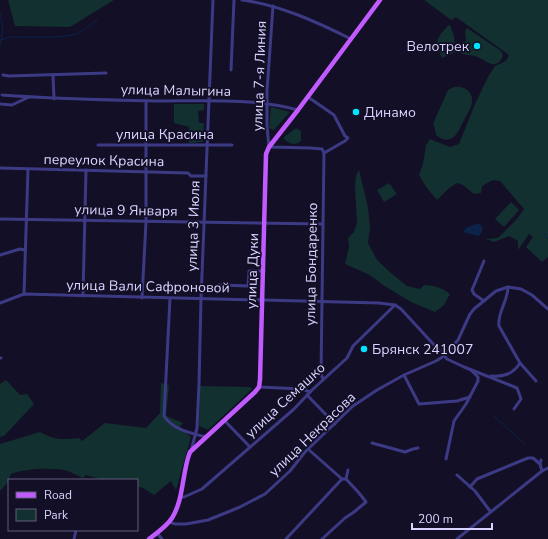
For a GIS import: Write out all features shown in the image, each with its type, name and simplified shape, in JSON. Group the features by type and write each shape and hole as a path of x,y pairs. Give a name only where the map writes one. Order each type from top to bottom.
{"main road":[{"name":"улица Дуки","path":"259,387 264,271 266,154 269,147 380,0"},
{"path":"149,539 173,517 180,497 187,459 190,452 259,387"}],"street":[{"name":"улица 3 Июля","path":"190,452 197,428 213,0"},
{"path":"231,70 234,0"},
{"path":"242,0 273,6 310,20 351,39"},
{"name":"улица 7-я Линия","path":"269,147 267,126 267,91 273,6"},
{"name":"улица Малыгина","path":"3,75 106,73"},
{"path":"53,75 54,99"},
{"name":"улица Малыгина","path":"2,95 54,99 209,101 267,104 298,110"},
{"name":"улица Малыгина","path":"0,104 12,105 30,97"},
{"path":"308,97 334,115 345,136 348,138 324,153"},
{"path":"142,298 146,222 146,101"},
{"name":"улица Красина","path":"98,145 232,145"},
{"name":"улица Бондаренко","path":"269,147 322,149 324,153 320,374 323,380"},
{"name":"переулок Красина","path":"0,168 188,173 191,176 206,176"},
{"path":"24,294 25,219 28,169"},
{"path":"82,296 86,170"},
{"name":"улица 9 Января","path":"0,219 323,224"},
{"path":"0,255 20,249 25,250"},
{"path":"484,261 472,290 474,294 484,300"},
{"path":"219,285 248,286 249,271 264,271"},
{"path":"536,381 520,363 498,322 507,298 508,287 521,289 529,293 548,309"},
{"name":"улица Некрасова","path":"169,522 175,524 202,521 229,512 265,494 290,471 308,449 357,403 404,375 444,356 458,340 470,314 474,309 496,291 508,287"},
{"name":"улица Вали Сафроновой","path":"0,303 24,294 378,303 395,305"},
{"path":"170,298 163,413 165,418 171,424 206,437"},
{"path":"395,305 400,307 447,359 470,370 516,387 521,399 514,409"},
{"name":"улица Семашко","path":"180,497 184,497 202,489 294,409 347,358 353,346 395,305"},
{"path":"489,376 504,376 520,363"},
{"path":"446,459 454,421 470,397 478,379 470,370"},
{"path":"404,375 419,404 457,401 470,397"},
{"path":"259,387 302,389 335,424"},
{"path":"224,420 250,447"},
{"path":"372,443 405,452 418,448"},
{"path":"308,449 360,493 366,502 345,518 322,539"},
{"path":"470,487 477,478 528,458 533,458 540,462 542,471"},
{"path":"457,539 490,511 548,468"},
{"path":"288,538 344,479 348,470"},
{"path":"457,475 475,491 490,511"},
{"path":"157,533 162,539"}],"green space":[{"path":"8,0 114,0 70,27 15,26"},
{"path":"424,0 548,0 548,257 542,262 526,247 533,237 529,234 518,250 518,241 509,236 494,242 486,239 498,238 517,219 524,209 500,181 493,180 482,186 481,193 474,194 463,185 457,183 448,189 437,200 426,187 419,175 423,164 426,145 430,139 450,147 459,144 475,104 488,77 495,66 506,61 509,55 456,17 451,20"},
{"path":"449,25 454,36 455,52 442,58 437,44 441,33"},
{"name":"Велотрек","path":"467,28 501,51 503,56 497,64 490,64 475,56 462,54 459,50 462,42 466,41 465,31"},
{"path":"454,87 461,87 468,90 472,103 457,133 454,137 446,140 436,135 433,124 448,90"},
{"path":"174,104 204,104 204,110 198,111 199,123 204,123 203,142 189,143 189,127 174,123"},
{"path":"271,107 290,112 274,130 269,128"},
{"path":"296,128 301,131 301,141 294,144 284,139 284,137"},
{"path":"359,170 368,207 370,228 368,243 377,260 407,286 420,289 424,285 431,286 450,294 444,305 435,312 411,302 383,285 370,275 345,264 349,247 348,238 354,232 357,223 355,188 356,176"},
{"path":"389,183 397,194 384,202 377,190"},
{"path":"511,202 519,210 504,227 495,219"},
{"path":"6,380 20,395 27,394 34,404 4,436 0,437 0,384"},
{"path":"161,383 169,385 166,416 183,423 179,428 191,437 176,490 171,481 154,495 138,486 138,479 100,479 86,475 83,478 68,471 47,469 23,471 11,474 7,483 0,491 0,444 40,432 54,438 79,438 82,441 105,423 146,428 160,413"},
{"path":"200,386 250,387 252,389 208,430 199,426"}],"water":[{"path":"480,224 483,229 480,235 478,236 463,232 466,228"}],"waterway":[{"path":"0,13 3,29 0,45"},
{"path":"1,40 10,37 59,37 78,34 98,19"},
{"path":"543,232 548,239"},
{"path":"494,416 525,444"}],"place":[{"name":"Велотрек","path":"477,46"},
{"name":"Динамо","path":"356,112"},
{"name":"Брянск 241007","path":"364,349"}]}
